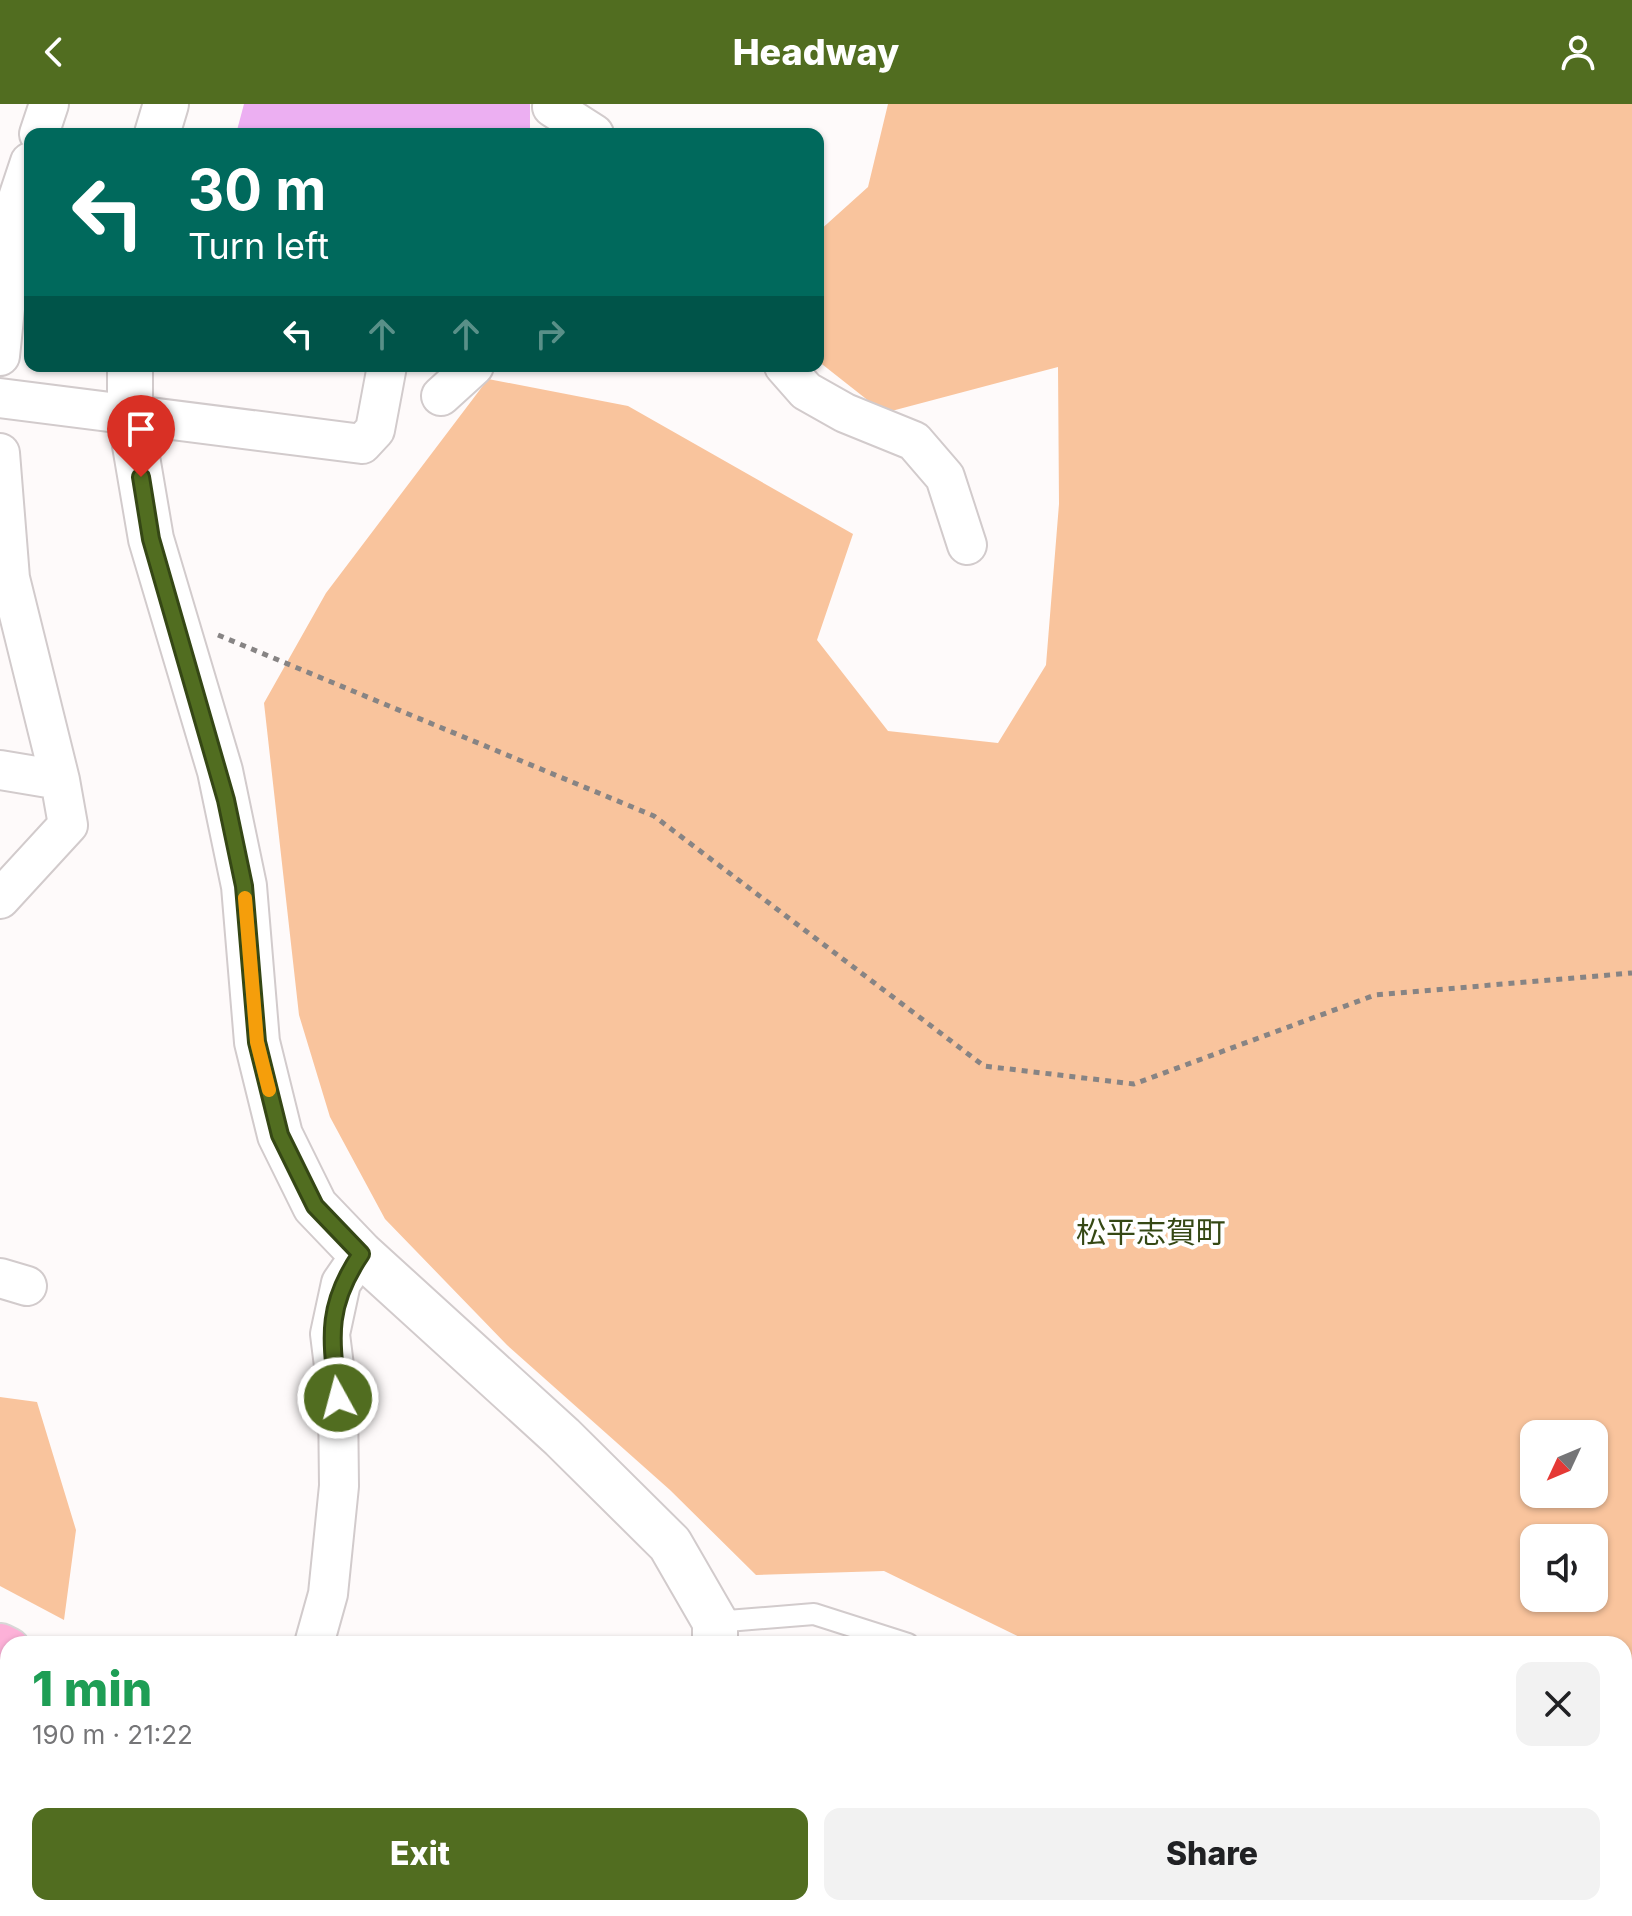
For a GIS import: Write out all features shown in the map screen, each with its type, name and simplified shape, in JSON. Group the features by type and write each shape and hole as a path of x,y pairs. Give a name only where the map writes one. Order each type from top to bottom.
{"street":[{"path":"41,128 49,104"},
{"path":"159,128 166,104"},
{"path":"551,115 580,128"},
{"path":"0,356 8,203 24,173"},
{"path":"130,372 130,416 151,539 220,771 244,886 257,1042 280,1135 315,1206 361,1254 562,1437 670,1544 715,1633"},
{"path":"0,398 362,444 375,430 386,372"},
{"path":"441,396 467,372"},
{"path":"789,372 806,391 845,413 914,441 945,477 967,545"},
{"path":"0,453 5,577 60,780 68,825 0,899"},
{"path":"0,770 60,780"},
{"path":"316,1636 328,1594 339,1486 338,1398 330,1334 341,1283 361,1254"}],"lane":[{"path":"715,1633 814,1614 883,1636"}],"path":[{"path":"175,622 241,641 654,816 984,1066 1134,1084 1375,995 1632,973"}],"shaded area":[{"path":"244,104 530,104 530,128 238,128"},
{"path":"888,104 1632,104 1632,1636 1018,1636 884,1571 756,1575 670,1490 507,1345 385,1219 330,1117 299,1015 264,703 326,593 488,379 628,406 853,534 817,640 888,731 998,743 1046,665 1059,504 1058,367 884,413 824,366 824,227 868,187"},
{"path":"0,1397 37,1402 76,1530 64,1620 0,1586"}],"slow traffic":[{"path":"245,898 257,1042 269,1090"}],"district":[{"name":"松平志賀町","path":"1151,1232"}],"route":[{"path":"141,477 151,539 220,771 244,886 257,1042 280,1135 315,1206 361,1254 341,1283 330,1334 338,1398"}]}
